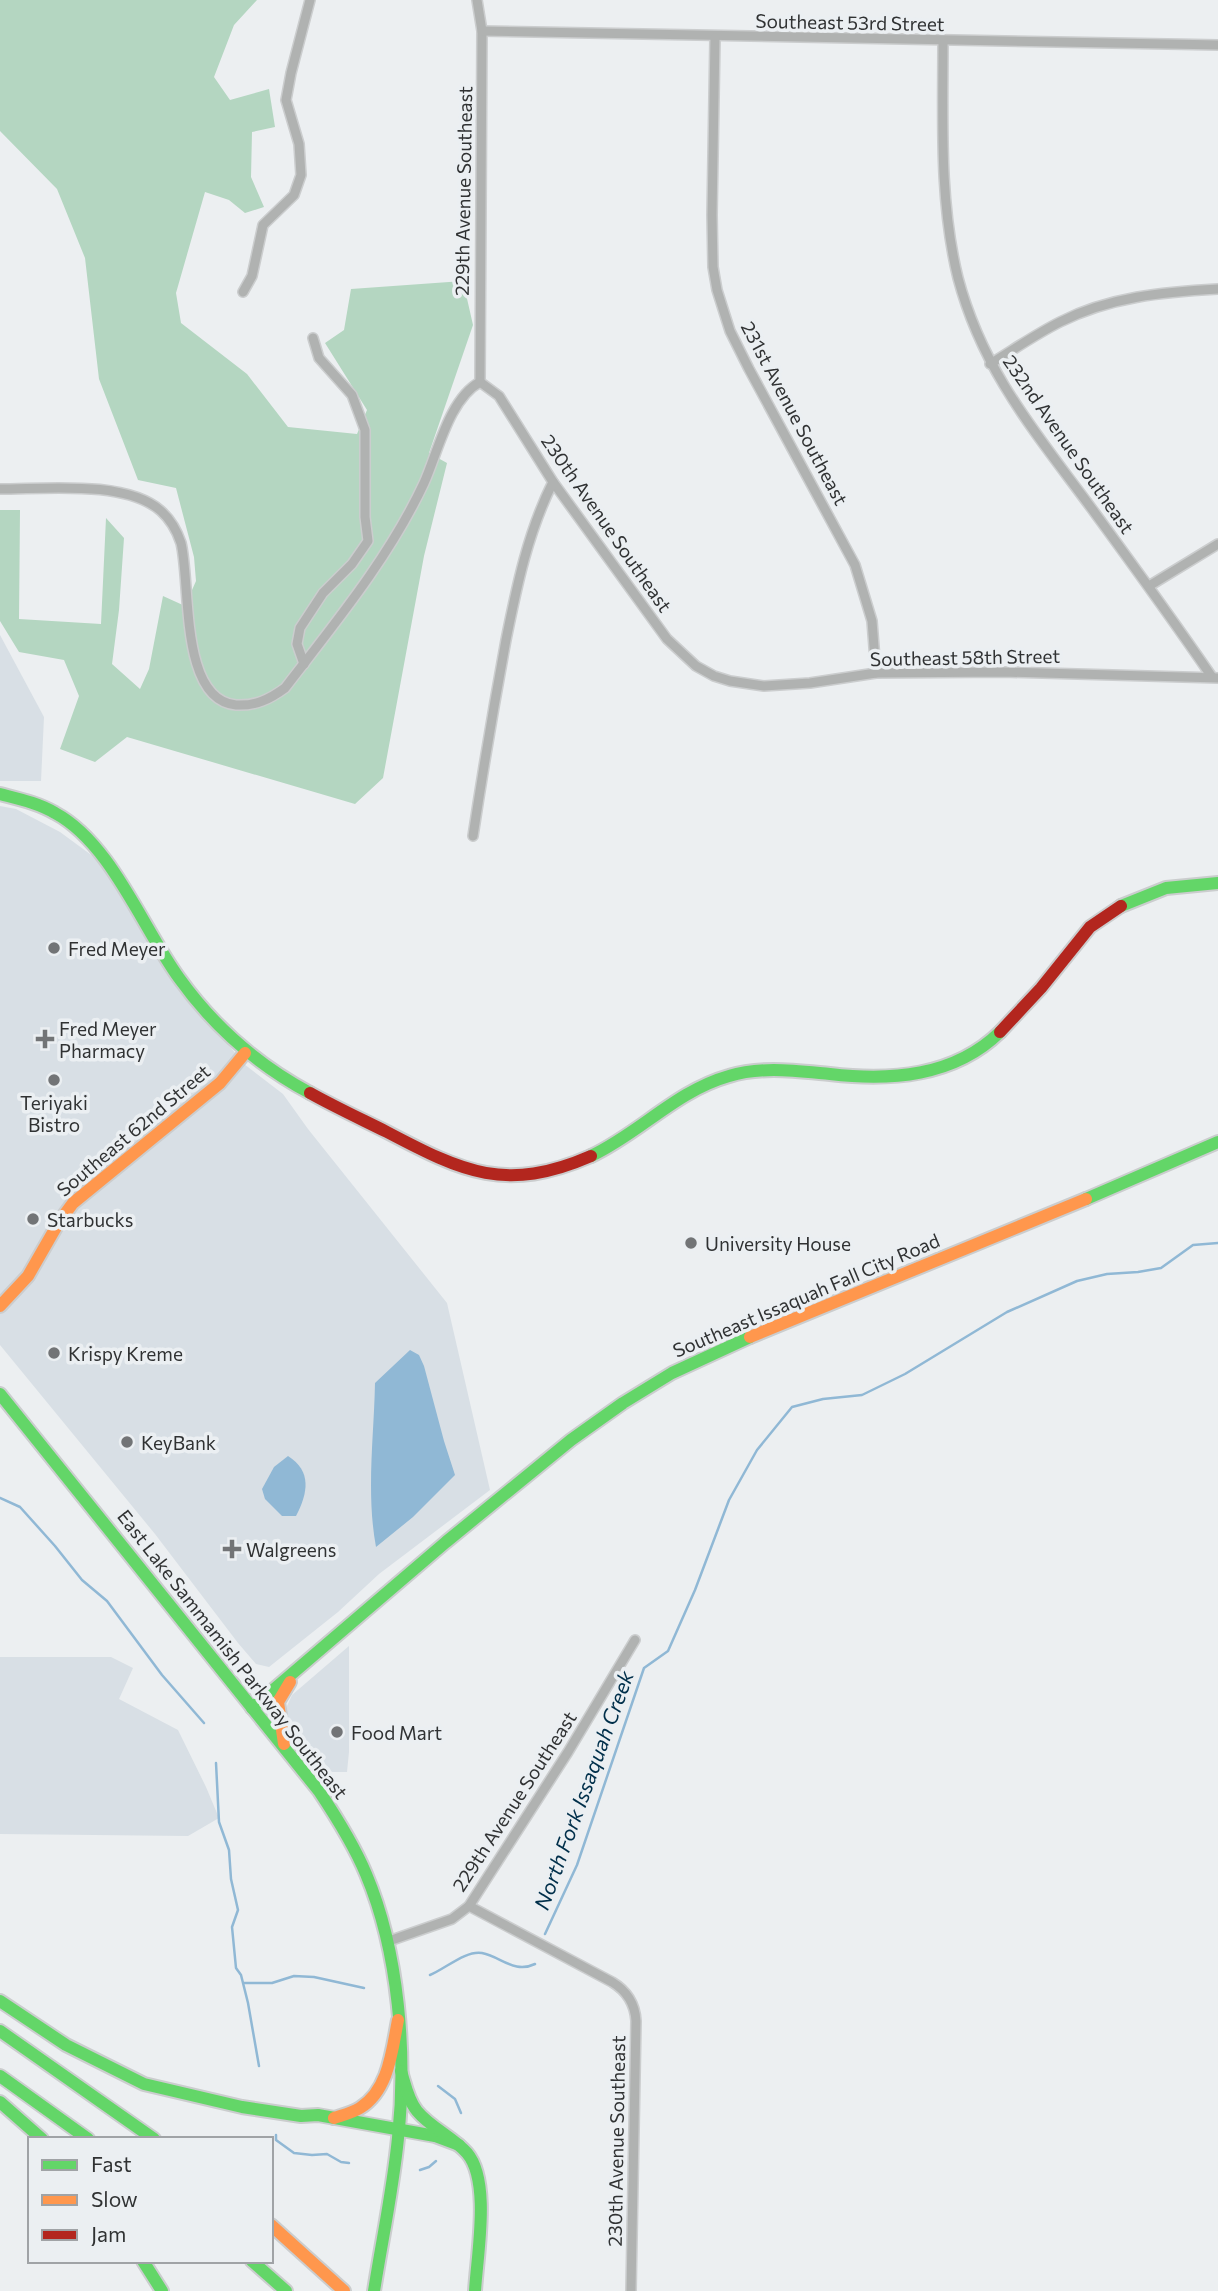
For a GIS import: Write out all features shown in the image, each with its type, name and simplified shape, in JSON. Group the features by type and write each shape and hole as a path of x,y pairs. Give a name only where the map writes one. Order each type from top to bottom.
{"main road":[{"path":"0,794 47,808 69,821 91,841 111,867 154,942 179,978 223,1031 245,1052 276,1074 449,1165 483,1173 514,1175 577,1163 603,1149 689,1091 737,1073 779,1071 893,1079 928,1074 951,1067 987,1046 1005,1029 1090,927 1109,912 1164,888 1218,883"},
{"name":"Southeast 62nd Street","path":"0,1306 28,1276 73,1203 220,1083 245,1052"},
{"name":"Southeast Issaquah Fall City Road","path":"252,1708 571,1440 672,1373 761,1332 1218,1142"},
{"name":"East Lake Sammamish Parkway Southeast","path":"0,1394 330,1806 349,1837 376,1899 389,1941 401,2071 399,2130 374,2291"},
{"path":"284,1748 278,1702 282,1692 306,1662"},
{"path":"0,2001 66,2045 144,2084 191,2097 441,2137 459,2145"},
{"path":"333,2118 361,2108 374,2096 384,2075 398,2020"},
{"path":"0,2031 151,2137"},
{"path":"401,2071 417,2111 468,2154 480,2179 475,2291"},
{"path":"0,2076 85,2137"},
{"path":"2,2104 40,2137"},
{"path":"273,2227 344,2291"},
{"path":"144,2263 162,2291"},
{"path":"254,2263 286,2291"}],"street":[{"path":"243,292 252,276 263,225 293,195 301,175 299,144 286,100 310,0"},
{"name":"229th Avenue Southeast","path":"477,0 482,31 480,383"},
{"name":"Southeast 53rd Street","path":"482,31 1218,45"},
{"name":"231st Avenue Southeast","path":"715,37 712,215 716,290 730,331 749,369 855,565 872,621 876,673"},
{"name":"232nd Avenue Southeast","path":"943,41 943,157 952,244 958,278 990,364 1018,409 1215,678"},
{"path":"990,364 1060,322 1083,312 1129,298 1161,292 1218,289"},
{"path":"304,664 297,644 300,628 323,593 352,564 368,541 365,517 365,430 352,395 318,358 313,338"},
{"path":"0,489 113,490 136,496 161,511 172,523 180,540 193,654 200,673 219,700 241,705 266,701 285,688 373,573 424,482 456,408 468,389 480,383"},
{"name":"230th Avenue Southeast","path":"480,383 499,396 553,482 667,639 696,666 714,676"},
{"path":"473,836 489,728 521,567 538,514 553,482"},
{"path":"1149,586 1218,544"},
{"name":"Southeast 58th Street","path":"714,676 749,685 784,686 876,673 1004,672 1215,678"},
{"name":"229th Avenue Southeast","path":"389,1941 452,1920 469,1906 568,1752 635,1640"},
{"name":"230th Avenue Southeast","path":"469,1906 612,1982 626,1993 632,2004 636,2021 631,2291"}],"shaded area":[{"path":"0,635 44,717 41,781 0,781"},
{"path":"0,806 16,809 60,832 109,868 170,972 244,1064 283,1094 447,1303 490,1490 379,1574 338,1612 269,1667 256,1664 238,1643 155,1534 0,1345"},
{"path":"349,1646 347,1772 332,1772 286,1718 287,1706 292,1695"},
{"path":"0,1657 111,1657 133,1668 119,1699 178,1730 219,1818 188,1836 0,1834"}],"green space":[{"path":"0,0 257,0 234,25 214,77 230,100 269,89 275,127 252,132 251,177 264,207 245,213 229,200 205,192 176,293 181,323 247,374 288,427 357,434 367,410 325,343 344,330 351,289 463,281 473,325 429,453 447,463 424,556 383,778 355,804 127,737 95,762 60,749 79,696 64,660 19,652 0,621 0,510 20,510 19,619 101,624 106,518 124,538 112,664 140,689 149,669 163,596 185,606 196,581 194,557 176,488 138,480 99,379 85,258 57,189 0,131"}],"water":[{"path":"410,1350 419,1355 424,1366 455,1475 413,1517 376,1547 371,1506 375,1383"},
{"path":"288,1456 301,1468 306,1483 296,1516 282,1516 265,1499 262,1489 274,1467"}],"waterway":[{"name":"North Fork Issaquah Creek","path":"545,1934 577,1865 644,1668 668,1651 695,1590 729,1500 757,1450 792,1407 823,1399 862,1395 905,1374 1007,1312 1077,1281 1107,1274 1161,1268 1193,1245 1218,1243"},
{"name":"North Fork Issaquah Creek","path":"0,1498 20,1507 82,1580 107,1601 162,1675 204,1723"},
{"name":"North Fork Issaquah Creek","path":"216,1763 219,1822 229,1850 231,1879 238,1910 232,1927 236,1968 241,1975 248,2003 259,2066"},
{"name":"North Fork Issaquah Creek","path":"430,1975 462,1957 476,1953 489,1955 514,1966 528,1967 535,1964"},
{"name":"North Fork Issaquah Creek","path":"244,1983 272,1983 294,1976 314,1977 364,1988"},
{"name":"North Fork Issaquah Creek","path":"438,2086 455,2099 461,2113"},
{"name":"North Fork Issaquah Creek","path":"276,2135 276,2140 294,2153 327,2154 341,2162 349,2163"},
{"path":"420,2170 436,2161"}],"traffic: fast":[{"path":"0,794 55,813 93,844 192,996 254,1057 310,1093"},
{"path":"1121,906 1166,888 1218,883"},
{"path":"591,1156 692,1092 729,1076 766,1070 898,1076 942,1067 962,1059 1000,1032"},
{"path":"1086,1199 1218,1142"},
{"path":"252,1708 446,1542 571,1440 672,1373 750,1337"},
{"path":"0,1394 319,1791 345,1832 366,1874 386,1936 401,2039 401,2106 396,2157 374,2291"},
{"path":"0,2001 66,2045 144,2084 242,2107 301,2116 318,2115 435,2136 459,2145"},
{"path":"0,2031 151,2137"},
{"path":"401,2071 409,2097 417,2111 461,2147 474,2165 481,2199 475,2291"},
{"path":"0,2076 85,2137"},
{"path":"0,2102 40,2137"},
{"path":"144,2263 162,2291"},
{"path":"254,2263 286,2291"}],"traffic: slow":[{"path":"0,1306 28,1276 73,1203 220,1083 245,1053"},
{"path":"750,1337 1086,1199"},
{"path":"284,1744 278,1702 290,1682"},
{"path":"334,2118 360,2108 377,2091 388,2068 398,2020"},
{"path":"273,2227 344,2291"}],"traffic: jam":[{"path":"1000,1032 1041,988 1090,927 1121,906"},
{"path":"310,1093 439,1158 486,1173 534,1173 591,1156"}],"place":[{"name":"Fred Meyer","path":"54,948"},
{"name":"Fred Meyer Pharmacy","path":"45,1039"},
{"name":"Teriyaki Bistro","path":"54,1080"},
{"name":"Starbucks","path":"33,1219"},
{"name":"University House","path":"691,1243"},
{"name":"Krispy Kreme","path":"54,1353"},
{"name":"KeyBank","path":"127,1442"},
{"name":"Walgreens","path":"232,1549"},
{"name":"Food Mart","path":"337,1732"}]}
